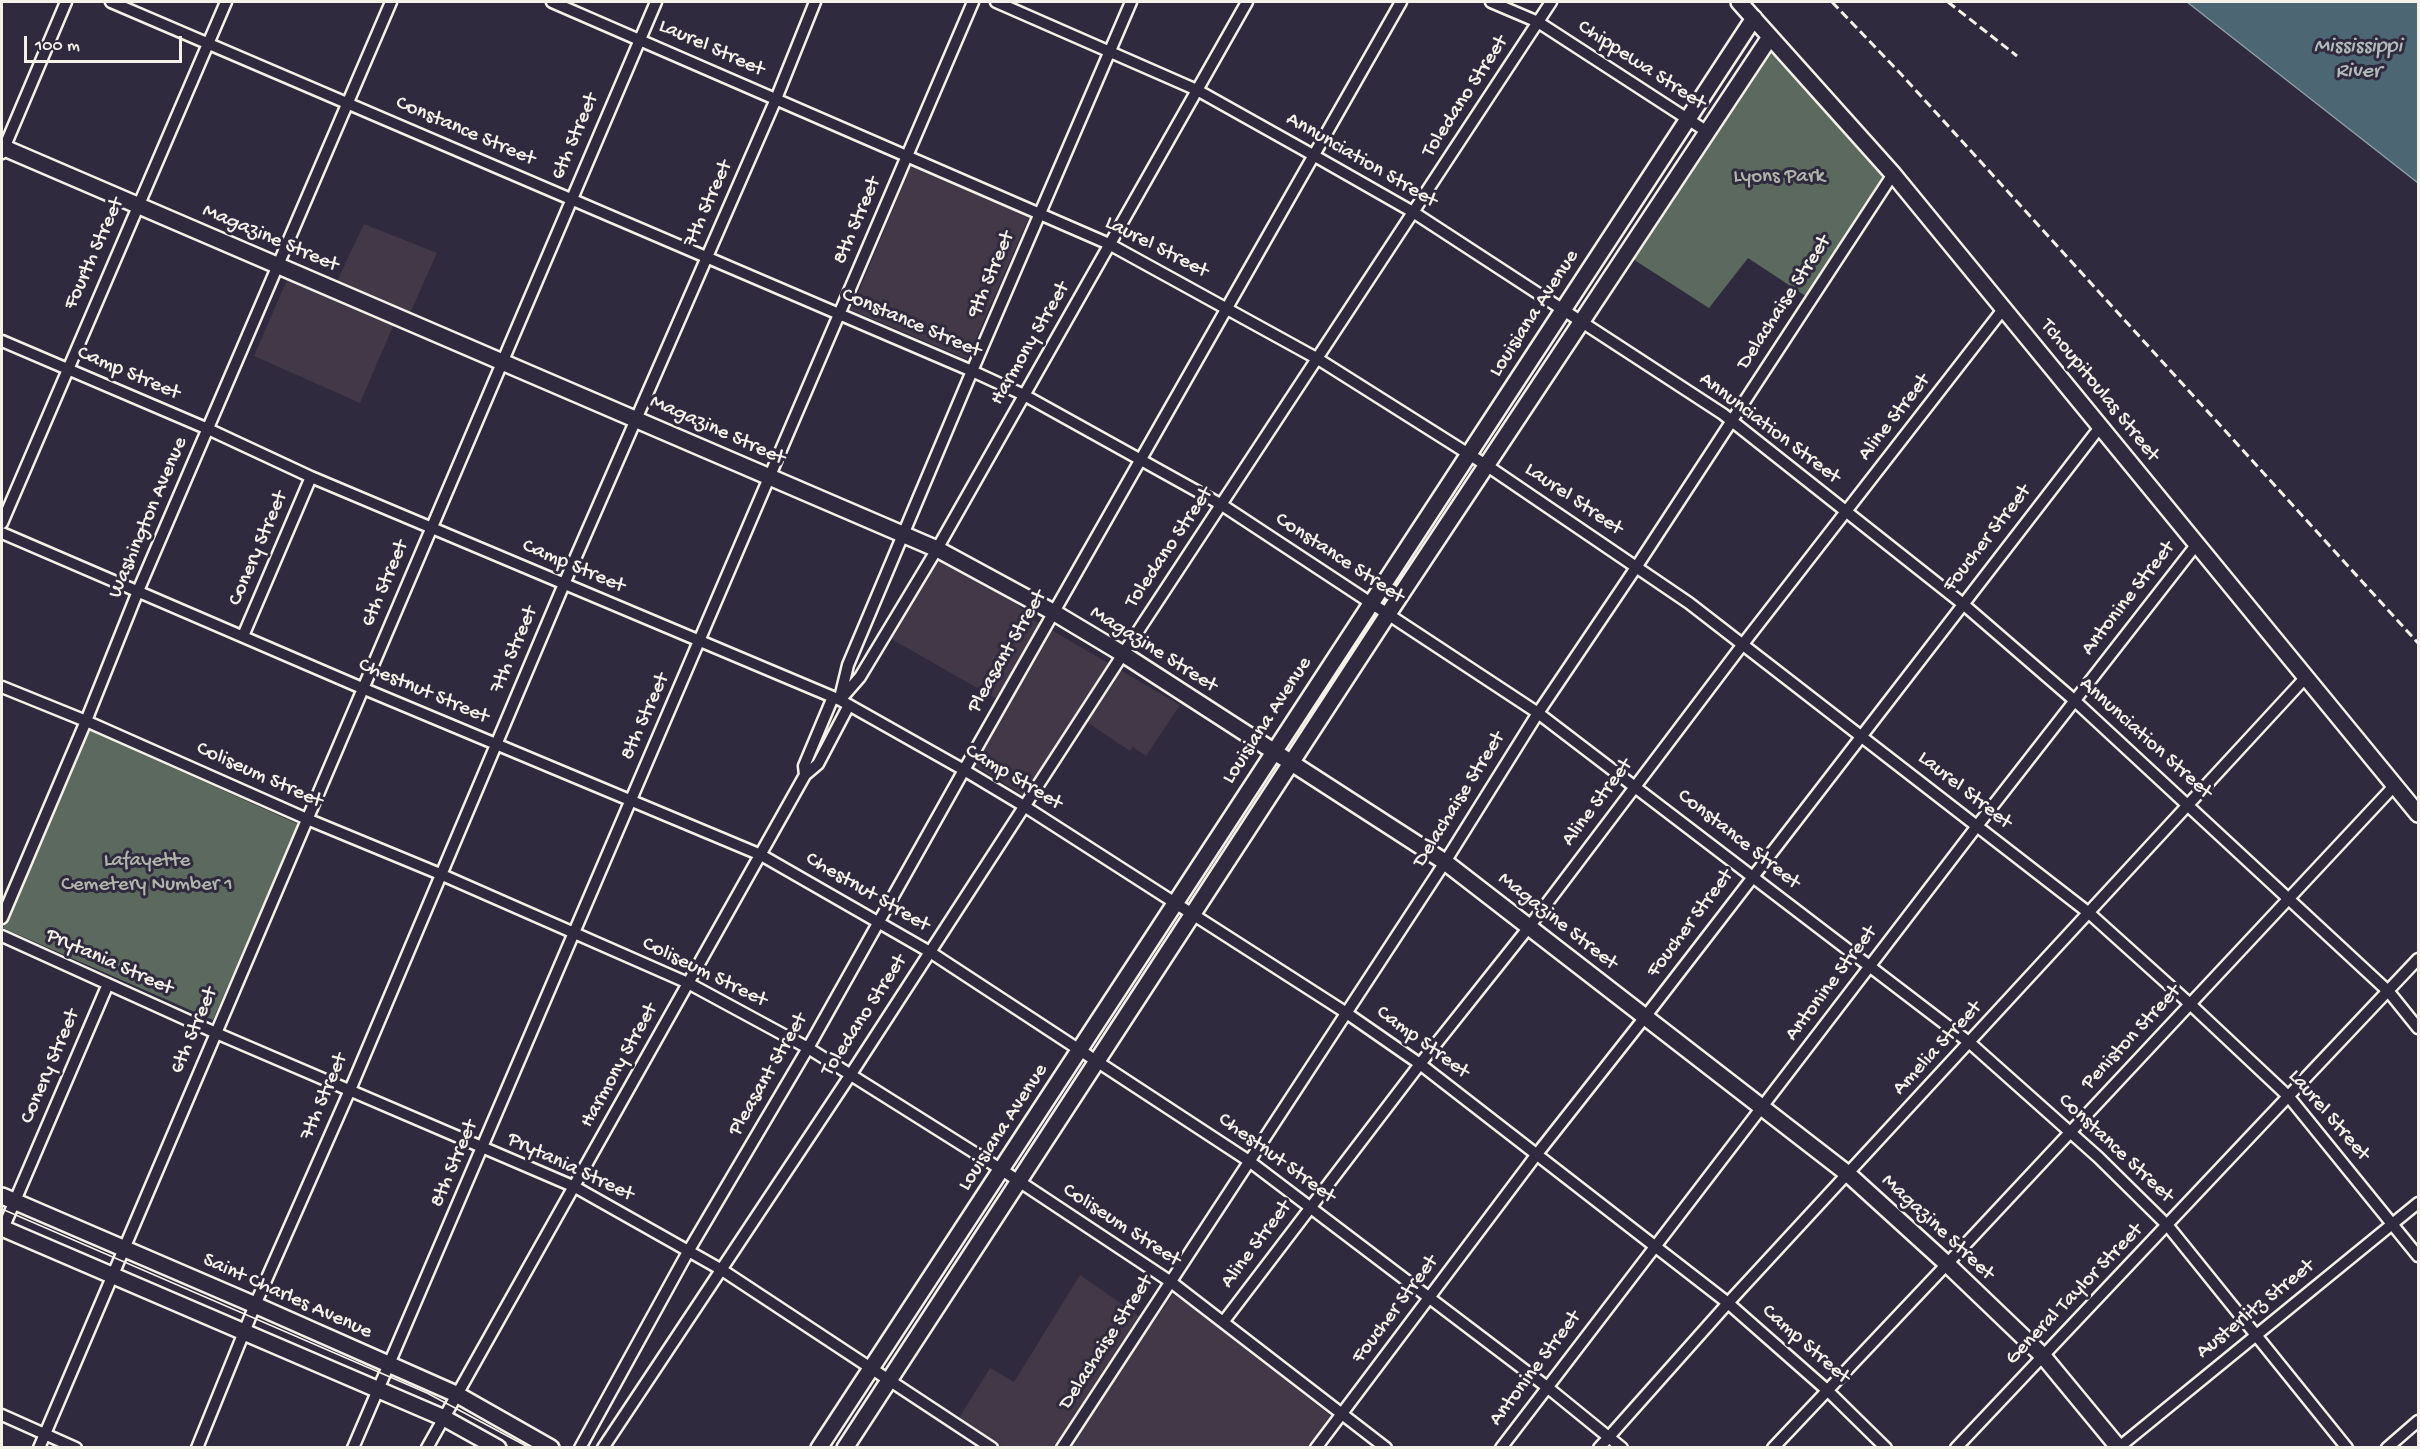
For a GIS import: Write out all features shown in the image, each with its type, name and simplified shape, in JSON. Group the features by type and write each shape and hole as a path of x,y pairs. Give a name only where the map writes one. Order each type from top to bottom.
{"street":[{"path":"2,149 66,2"},
{"name":"Constance Street","path":"111,2 972,371 1024,395 1222,505 1538,713 1970,1042 2070,1132 2168,1226 2347,1448"},
{"name":"Fourth Street","path":"2,523 226,2"},
{"name":"Washington Avenue","path":"2,918 86,721 138,591 391,2"},
{"name":"Laurel Street","path":"552,2 1109,244 1318,359 1486,465 1637,566 1743,644 2089,913 2289,1097 2418,1256"},
{"name":"6th Street","path":"39,1448 656,2"},
{"name":"7th Street","path":"196,1448 635,418 776,99 815,2"},
{"name":"8th Street","path":"353,1448 573,933 701,641 973,2"},
{"name":"Annunciation Street","path":"996,2 1197,90 1413,212 1731,422 1963,604 2074,700 2389,992 2418,1028"},
{"name":"9th Street","path":"841,701 848,665 1131,2"},
{"name":"Harmony Street","path":"427,1448 761,855 805,775 804,766 841,701 860,677 937,549 1247,2"},
{"name":"Pleasant Street","path":"580,1448 689,1250 808,1048 1053,612 1401,2"},
{"name":"Chippewa Street","path":"1491,2 1538,22 1706,131"},
{"name":"Toledano Street","path":"603,1448 851,1074 1123,654 1551,2"},
{"name":"Tchoupitoulas Street","path":"1739,2 1893,174 2418,814"},
{"name":"Louisiana Avenue","path":"819,1448 1754,18"},
{"name":"Louisiana Avenue","path":"845,1448 1338,689 1770,37"},
{"name":"Magazine Street","path":"2,149 937,549 1053,612 1123,654 1445,862 1848,1174 2043,1356 2118,1447"},
{"name":"Delachaise Street","path":"1062,1448 1445,862 1538,713 1637,566 1893,174"},
{"name":"Aline Street","path":"1224,1321 1420,1064 1529,927 1743,644 2004,308"},
{"name":"Camp Street","path":"2,341 208,429 311,477 841,701 964,770 1193,914 1345,1012 1420,1064 1728,1303 1828,1391 1886,1448"},
{"name":"Foucher Street","path":"1316,1448 1537,1154 2100,427"},
{"name":"Conery Street","path":"243,636 311,477"},
{"name":"Chestnut Street","path":"2,533 362,688 761,855 930,952 1249,1161 1547,1387 1623,1448"},
{"name":"Antonine Street","path":"1501,1448 2196,544"},
{"name":"Amelia Street","path":"1599,1448 1728,1303 2306,677"},
{"path":"1322,678 1338,689"},
{"name":"Coliseum Street","path":"2,687 86,721 688,983 808,1048 1002,1170 1171,1282 1386,1448"},
{"path":"805,775 818,764 841,701"},
{"name":"Peniston Street","path":"1773,1448 2395,785"},
{"name":"Prytania Street","path":"2,936 216,1033 575,1187 722,1270 992,1448"},
{"name":"General Taylor Street","path":"1956,1448 2418,960"},
{"name":"Conery Street","path":"2,1229 8,1199 108,984"},
{"name":"Saint Charles Avenue","path":"8,1199 456,1394 551,1448"},
{"name":"Austerlitz Street","path":"2118,1447 2418,1203"},
{"path":"2,1229 444,1418 498,1448"},
{"path":"2,1415 76,1448"},
{"path":"2387,1448 2418,1421"}],"shaded area":[{"path":"911,166 1029,217 967,359 851,310"},
{"path":"364,224 437,253 410,313 400,310 360,403 254,356 287,280 329,298"},
{"path":"934,558 1013,601 1036,621 1180,705 1146,756 1133,747 1130,751 1076,715 1026,797 973,764 1007,705 888,637"},
{"path":"1080,1275 1152,1325 1173,1294 1215,1322 1332,1417 1309,1448 1003,1447 959,1418 990,1368 1014,1382"}],"green space":[{"name":"Lyons Park","path":"1770,37 1893,174 1810,299 1748,258 1709,308 1625,254"},
{"name":"Lafayette Cemetery Number 1","path":"89,730 298,824 213,1020 3,928"}],"water":[{"name":"Mississippi River","path":"2187,2 2418,2 2418,183"}],"tram line":[{"path":"2,1209 427,1393 530,1448"}],"railway":[{"path":"1832,2 1900,73 2418,643"},
{"path":"1948,2 2017,56"}]}
